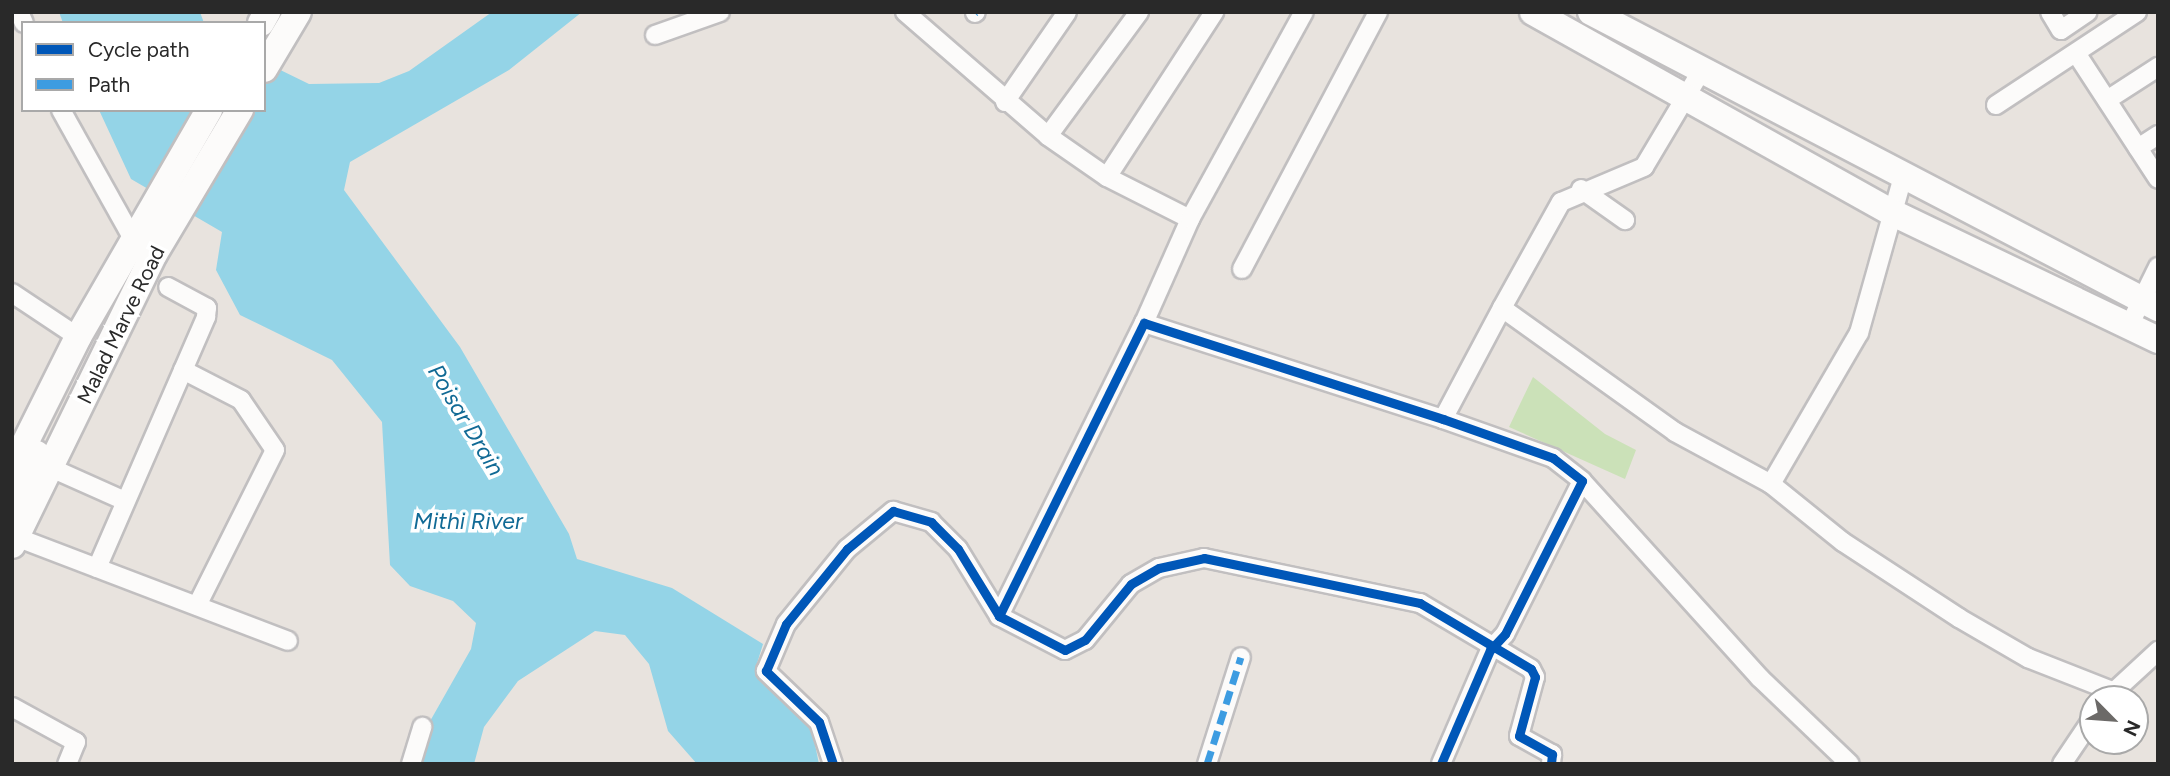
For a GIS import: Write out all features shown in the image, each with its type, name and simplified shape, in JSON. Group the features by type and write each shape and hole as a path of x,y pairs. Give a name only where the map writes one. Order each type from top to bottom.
{"main road":[{"path":"1533,12 1893,213 2158,340"},
{"path":"1591,12 1902,180 2150,304"},
{"path":"266,66 296,16"},
{"name":"Malad Marve Road","path":"12,470 78,337 208,112"},
{"name":"Malad Marve Road","path":"14,541 144,275 239,112"},
{"path":"12,503 112,307 144,275"}],"street":[{"path":"656,36 720,12"},
{"path":"905,12 1005,102 1048,136 1107,177 1190,219"},
{"path":"1005,102 1067,12"},
{"path":"1048,136 1139,12"},
{"path":"1107,177 1214,12"},
{"path":"999,616 1144,323 1190,219 1304,12"},
{"path":"1242,269 1378,12"},
{"path":"2050,12 2061,30 2088,12"},
{"path":"1996,105 2137,12"},
{"path":"2076,52 2158,179"},
{"path":"2107,100 2158,67"},
{"path":"1443,419 1502,308 1576,193 1644,167 1688,99 1700,73"},
{"path":"62,112 139,228"},
{"path":"2138,148 2158,135"},
{"path":"1771,484 1858,333 1902,180"},
{"path":"1576,193 1620,222"},
{"path":"2129,326 2150,304 2158,267"},
{"path":"97,568 207,308 168,287"},
{"path":"12,293 78,337"},
{"path":"1502,308 1675,432 1771,484 1843,542 1959,618 2028,658 2087,685"},
{"path":"1144,323 1443,419 1553,458 1582,481 1760,678 1850,764"},
{"path":"183,370 241,400 275,450 197,606"},
{"path":"51,468 125,501"},
{"path":"1441,764 1490,650 1505,634 1582,481"},
{"path":"833,764 819,722 765,671 786,624 847,549 892,511 931,522 958,549 999,616 1065,650 1085,640 1131,584 1159,568 1204,558 1420,603 1490,650 1531,669 1535,677 1519,736 1552,754 1551,764"},
{"path":"14,541 97,568 288,641"},
{"path":"2120,685 2158,651"},
{"path":"1207,764 1241,657"},
{"path":"12,707 76,742 67,764"},
{"path":"411,764 422,727"},
{"path":"2062,764 2079,739"}],"green space":[{"path":"1533,377 1605,434 1636,450 1625,479 1509,427"}],"water":[{"path":"59,12 200,12 203,21 62,21"},
{"name":"Mithi River","path":"492,12 582,12 509,70 350,162 344,190 460,347 569,534 577,559 672,588 763,644 755,670 766,686 782,684 810,720 819,764 697,764 668,731 649,664 625,635 595,631 518,681 484,727 474,764 418,764 429,723 471,649 476,623 453,601 410,586 390,565 382,422 332,360 240,315 216,270 222,232 131,179 100,112 266,112 266,63 309,84 379,83 409,71"}],"marked path":[{"path":"1207,764 1241,657"}],"cycle path":[{"path":"999,616 1144,323 1443,419 1553,458 1582,481 1505,634 1490,650 1441,764"},
{"path":"833,764 819,722 766,671 786,624 847,549 893,511 931,522 958,549 999,616 1065,650 1085,640 1131,584 1159,568 1204,558 1420,603 1531,669 1535,677 1519,736 1552,754 1551,764"}],"water label":[{"name":"Poisar Drain","path":"466,420"}]}
